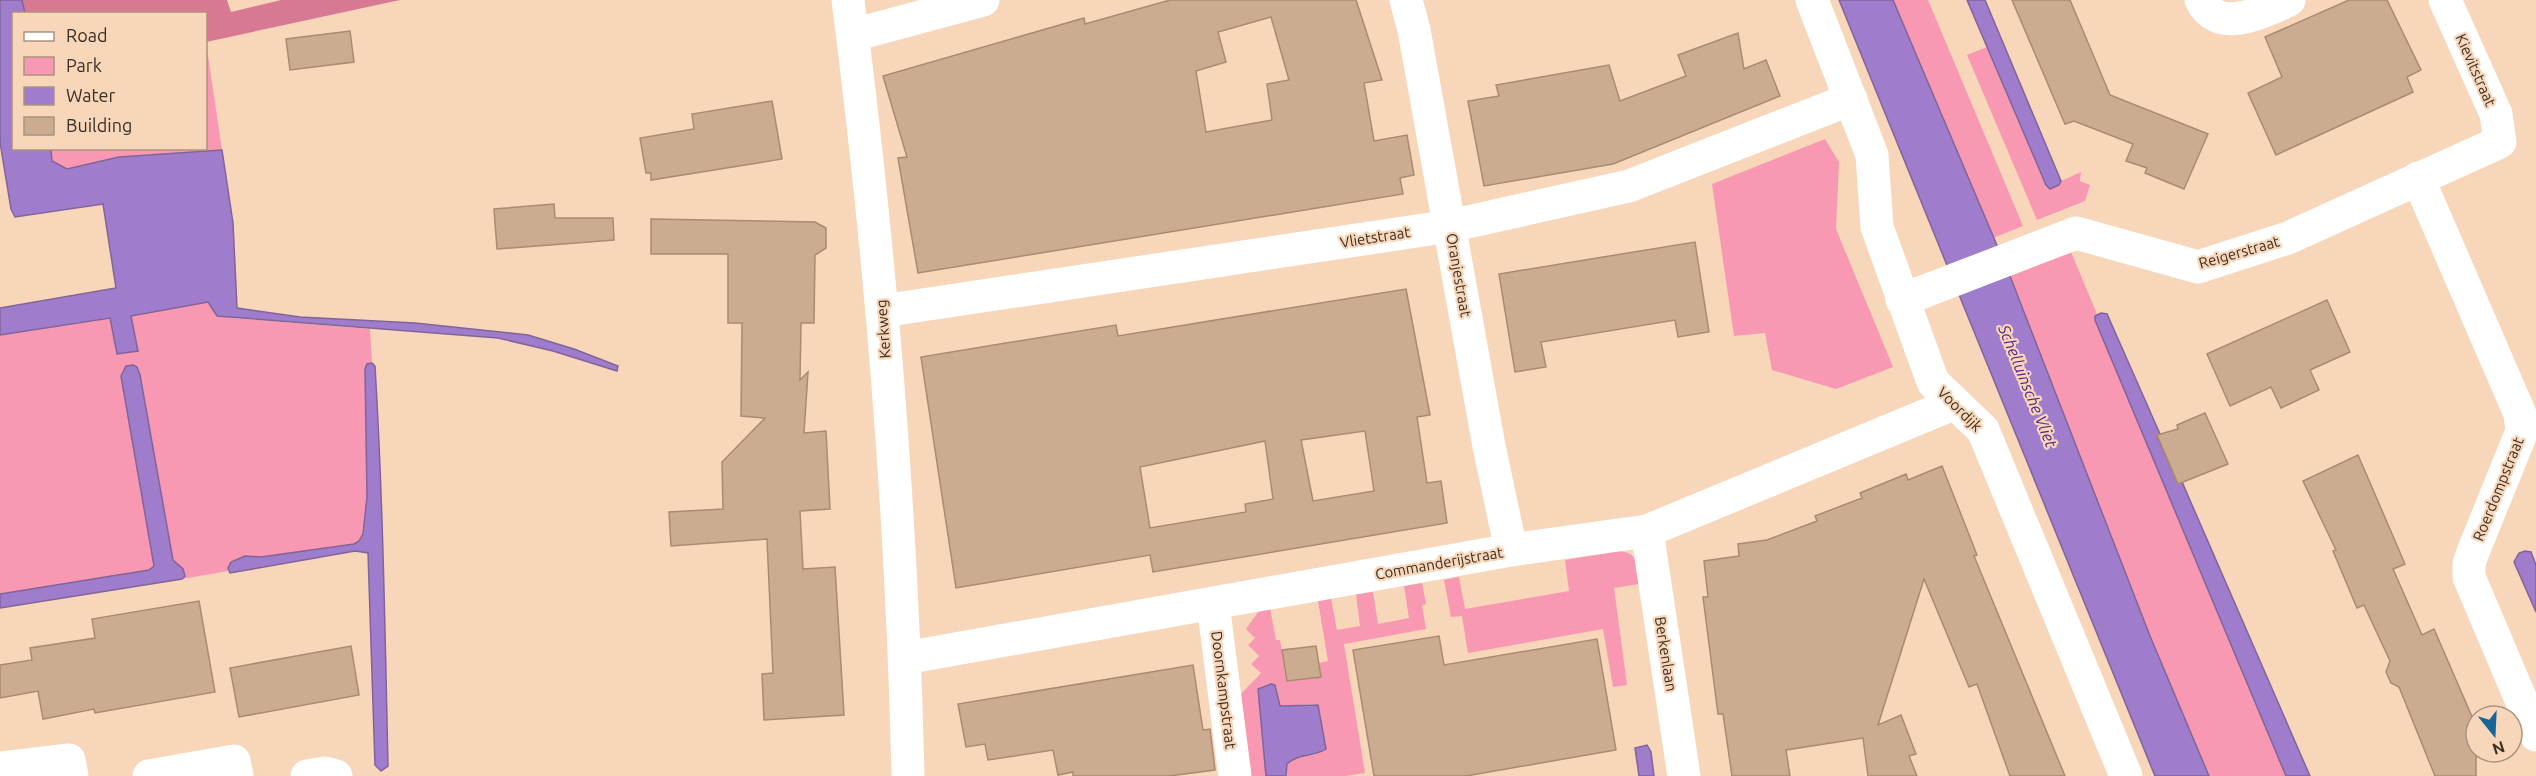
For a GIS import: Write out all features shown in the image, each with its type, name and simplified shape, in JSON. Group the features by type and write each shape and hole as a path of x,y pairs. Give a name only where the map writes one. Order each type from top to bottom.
{"street":[{"name":"Kerkweg","path":"848,0 882,311 905,658 908,776"},
{"path":"853,35 983,0"},
{"name":"Oranjestraat","path":"1406,0 1414,30 1489,446 1511,550"},
{"name":"Voordijk","path":"1812,0 1872,156 1877,228 1933,382 1953,404 1983,430 2126,776"},
{"path":"2201,0 2204,6 2216,15 2237,19 2252,16 2289,0"},
{"name":"Kievitstraat","path":"2445,0 2496,114 2500,142"},
{"name":"Vlietstraat","path":"882,311 1450,226 1629,186 1851,99"},
{"name":"Reigerstraat","path":"1902,300 2076,233 2198,267 2288,238 2500,142"},
{"name":"Roerdompstraat","path":"2418,178 2520,414 2522,431 2473,552 2469,564 2469,577 2536,735"},
{"name":"Commanderijstraat","path":"905,658 1511,550 1647,531 1953,404"},
{"name":"Berkenlaan","path":"1647,531 1684,776"},
{"name":"Doornkampstraat","path":"1213,604 1235,776"},
{"path":"0,768 69,760 72,776"},
{"path":"148,776 234,761 237,776"},
{"path":"307,776 325,773 336,776"}],"green space":[{"path":"1893,0 1928,0 2023,226 1993,238"},
{"path":"1987,47 2046,185 2059,185 2061,181 2081,172 2080,181 2090,185 2085,201 2037,220 1967,55"},
{"path":"207,49 222,150 119,157 67,169 52,161 51,150 207,150"},
{"path":"1825,139 1839,162 1836,229 1893,367 1836,389 1772,370 1765,333 1734,336 1712,184"},
{"path":"2071,252 2097,314 2095,320 2286,776 2209,776 2150,636 2010,276"},
{"path":"209,302 233,318 370,329 372,363 367,364 365,370 367,497 363,534 359,541 354,544 261,557 245,556 231,562 228,571 182,579 185,576 183,570 173,560 133,365 126,366 121,376 154,566 149,570 0,594 0,335 110,318 138,351 130,316"},
{"path":"1619,551 1635,558 1645,583 1614,588 1627,685 1613,687 1603,629 1468,653 1462,616 1451,617 1444,580 1459,577 1465,609 1569,591 1565,560"},
{"path":"1422,583 1426,604 1422,606 1426,629 1344,644 1365,773 1346,776 1286,776 1287,763 1290,760 1317,754 1315,704 1280,706 1275,685 1258,689 1266,776 1247,776 1235,700 1261,673 1251,664 1259,656 1248,645 1255,638 1246,629 1259,611 1270,608 1276,640 1280,640 1287,681 1321,676 1319,663 1328,661 1318,601 1331,598 1337,630 1360,626 1356,594 1373,592 1378,624 1409,618 1404,586"}],"shaded area":[{"path":"22,0 227,0 231,12 281,0 400,0 207,42 207,12 25,12"}],"water":[{"path":"0,0 22,0 25,12 12,12 12,150 51,150 52,161 67,169 119,157 222,150 233,223 237,308 300,317 415,323 528,335 618,366 617,371 553,351 498,338 217,316 208,302 131,316 138,351 117,354 110,318 0,335 0,308 116,288 103,204 15,217 11,209 0,142"},
{"name":"Schelluinsche Vliet","path":"1839,0 1893,0 2010,276 2150,636 2209,776 2155,776"},
{"path":"1967,0 1985,0 2061,181 2059,185 2050,189 2046,185"},
{"path":"2101,313 2107,314 2160,434 2157,436 2178,483 2182,482 2310,776 2286,776 2095,320 2095,316"},
{"path":"372,363 375,366 378,416 386,666 388,766 381,771 375,765 368,553 355,551 230,573 228,568 231,562 245,556 261,557 354,544 359,541 363,534 367,497 365,369 367,364"},
{"path":"126,366 137,367 140,375 173,560 183,569 185,576 182,579 0,608 0,594 149,570 154,566 121,376"},
{"path":"2531,552 2536,565 2536,612 2514,562 2519,553"},
{"path":"1271,684 1275,685 1280,706 1318,705 1326,749 1291,761 1287,764 1286,776 1266,776 1258,689"},
{"path":"1647,745 1651,752 1654,776 1639,776 1635,748"}],"building":[{"path":"1170,0 1356,0 1382,80 1364,83 1374,141 1407,135 1414,175 1400,178 1403,194 918,273 898,158 907,157 883,76 1084,18 1085,24","holes":["1271,17 1289,80 1267,84 1272,120 1206,132 1196,71 1226,62 1218,32"]},
{"path":"2012,0 2070,0 2110,95 2208,134 2184,189 2145,173 2147,168 2126,161 2133,144 2074,121 2065,124"},
{"path":"2349,0 2387,0 2421,70 2407,77 2413,92 2276,155 2248,93 2282,77 2265,37"},
{"path":"350,31 354,62 290,70 286,39"},
{"path":"1738,33 1744,69 1766,60 1780,96 1613,164 1484,186 1468,101 1499,96 1496,85 1609,65 1620,101 1686,76 1678,55"},
{"path":"772,101 782,159 651,180 651,173 646,173 640,138 694,129 692,114"},
{"path":"554,204 555,218 613,218 614,240 497,249 494,209"},
{"path":"651,219 815,222 826,228 826,248 815,255 814,323 801,323 800,380 808,372 804,433 826,431 830,509 800,511 803,569 835,567 844,715 764,720 762,674 773,673 767,539 671,546 669,512 723,509 722,462 765,418 741,416 742,323 728,323 728,254 651,254"},
{"path":"1695,242 1709,332 1678,337 1675,320 1541,342 1546,367 1515,372 1499,274"},
{"path":"1406,289 1430,415 1417,417 1427,483 1441,481 1447,523 1153,572 1150,555 956,588 921,357 1116,325 1118,336","holes":["1365,431 1374,491 1313,501 1301,440","1265,441 1273,499 1245,504 1246,512 1150,528 1140,467"]},
{"path":"2327,300 2350,352 2310,370 2319,390 2281,408 2271,387 2230,406 2207,354"},
{"path":"2205,413 2228,464 2178,484 2157,435 2178,429 2177,425"},
{"path":"2358,455 2405,564 2393,569 2422,635 2434,629 2466,704 2464,704 2464,764 2476,764 2476,776 2435,776 2399,687 2391,683 2386,672 2390,661 2364,605 2357,608 2333,551 2336,550 2303,481"},
{"path":"1942,466 1977,555 1974,556 2065,776 2010,776 1977,684 1969,687 1924,579 1878,725 1901,715 1916,754 1909,756 1917,776 1868,776 1863,738 1786,750 1790,776 1732,776 1723,714 1718,714 1703,597 1708,597 1704,561 1739,556 1738,544 1767,540 1817,521 1815,516 1862,498 1860,493 1906,474 1908,480"},
{"path":"199,601 215,692 95,713 94,709 43,719 38,691 0,698 0,665 32,660 30,648 95,638 92,619"},
{"path":"1439,636 1444,665 1597,639 1616,750 1466,776 1374,776 1353,650"},
{"path":"351,646 359,695 239,717 230,668"},
{"path":"1316,646 1321,677 1287,681 1282,650"},
{"path":"1193,665 1203,730 1210,729 1215,770 1169,776 1073,776 1073,772 1058,775 1053,750 988,760 985,744 966,747 958,704"}]}
